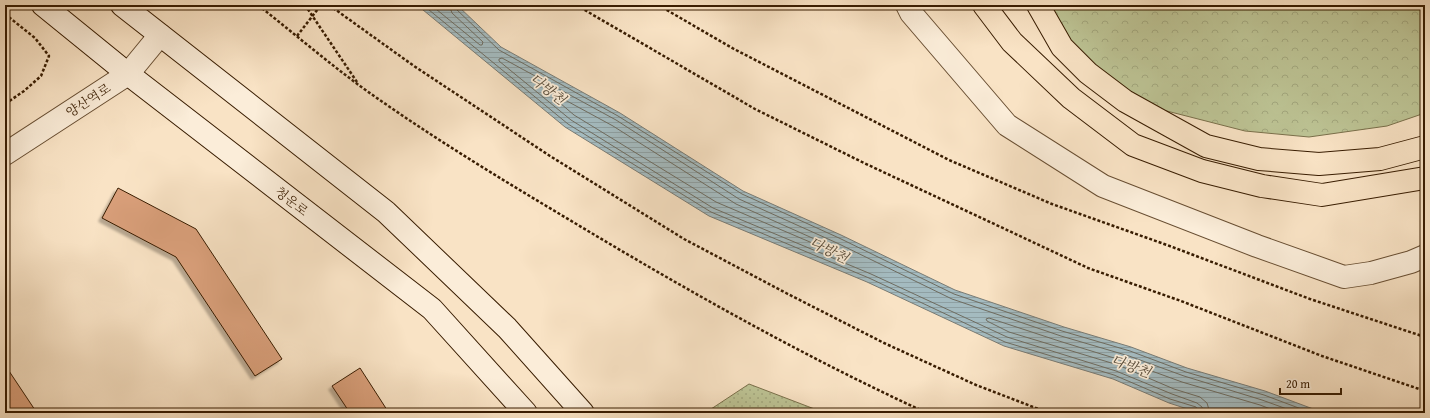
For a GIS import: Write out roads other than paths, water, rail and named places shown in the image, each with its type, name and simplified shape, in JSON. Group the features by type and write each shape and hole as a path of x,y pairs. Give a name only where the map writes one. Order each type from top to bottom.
{"highway":[{"path":"984,5 1012,42 1071,98 1133,144 1202,171 1262,186 1322,195 1425,178"},
{"path":"1038,5 1062,48 1088,73 1125,101 1206,146 1259,159 1319,164 1380,160 1425,147"}],"main road":[{"name":"청운로","path":"43,5 128,74 432,309 526,413"},
{"path":"122,5 386,212 507,328 583,413"},
{"path":"907,5 911,13 1007,125 1103,186 1257,246 1344,277 1371,273 1411,262 1425,256"},
{"name":"양산역로","path":"5,154 128,74 160,35"}],"water":[{"name":"다방천","path":"417,5 457,5 501,47 620,113 743,191 841,235 955,290 1064,327 1131,347 1187,368 1265,391 1324,413 1200,413 1169,403 1113,379 1004,346 867,282 709,216 565,127"}]}
